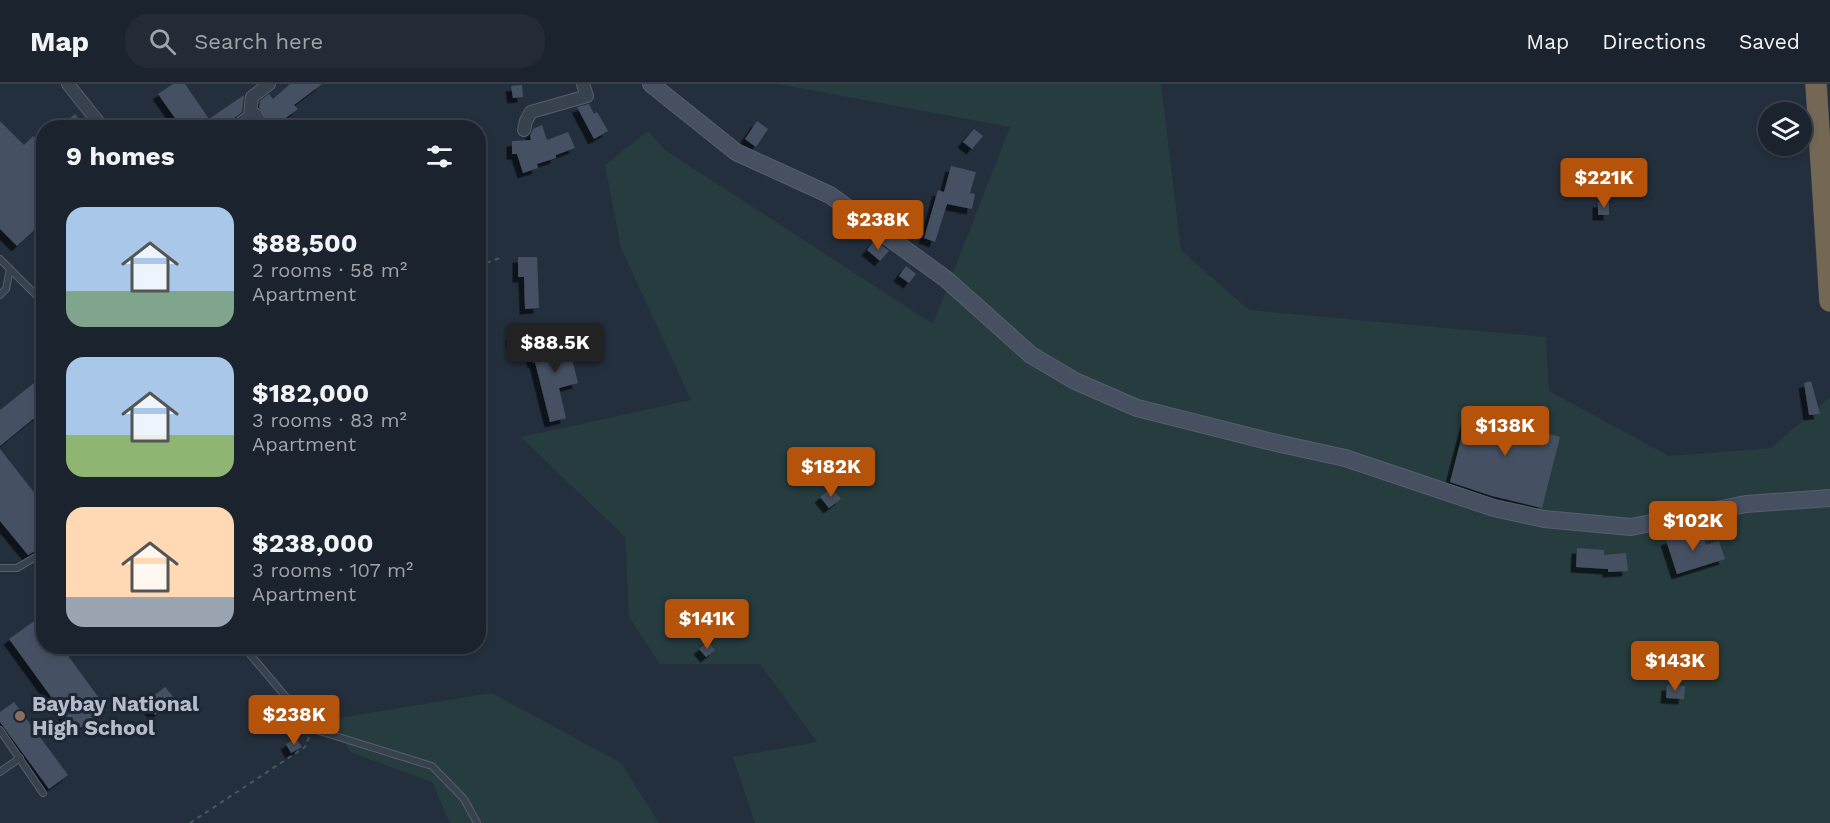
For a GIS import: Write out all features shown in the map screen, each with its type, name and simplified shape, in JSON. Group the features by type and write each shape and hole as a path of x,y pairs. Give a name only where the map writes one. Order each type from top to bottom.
{"highway":[{"path":"1816,84 1830,301"}],"street":[{"path":"68,84 97,120"},
{"path":"246,120 251,113 252,97 269,84"},
{"path":"524,130 531,112 587,96 583,84"},
{"path":"651,84 736,152 830,195 946,279 1031,355 1075,381 1137,408 1345,458 1494,508 1544,519 1631,527 1746,504 1830,498"},
{"path":"251,113 255,114 259,120"}],"lane":[{"path":"0,259 36,295"},
{"path":"0,295 6,288 10,269"},
{"path":"0,568 17,568 36,557"},
{"path":"250,654 313,729 432,766 464,799 477,823"},
{"path":"0,730 43,793"},
{"path":"0,772 20,758"}],"path":[{"path":"486,263 500,258"},
{"path":"190,823 305,747 313,729"}],"green space":[{"path":"778,84 1161,84 1181,250 1249,310 1546,337 1549,391 1669,456 1771,448 1830,397 1830,823 755,823 733,757 817,742 760,664 660,664 629,617 625,537 521,437 691,400 621,248 605,165 648,131 665,150 933,324 1010,127"},
{"path":"492,693 621,763 659,823 450,823 432,782 350,752 332,719"}],"building":[{"path":"173,84 185,84 209,119 244,95 242,112 232,120 176,120 158,94"},
{"path":"290,84 322,84 294,105 298,109 283,120 267,120 259,107 260,101 269,94 273,99"},
{"path":"522,85 523,97 513,98 511,86"},
{"path":"589,104 594,114 597,112 608,131 594,139 577,107"},
{"path":"75,114 80,120 67,120"},
{"path":"0,121 24,145 33,136 36,139 36,228 17,246 0,229"},
{"path":"757,121 768,129 756,147 745,139"},
{"path":"542,125 547,140 568,132 575,148 556,155 556,158 537,164 538,168 523,173 517,154 512,154 512,141 531,140 533,129"},
{"path":"974,129 983,136 972,149 963,142"},
{"path":"951,166 976,172 970,193 975,194 972,209 947,204 935,242 924,238 938,190 944,192"},
{"path":"1598,202 1609,202 1609,215 1598,215"},
{"path":"895,208 910,219 900,231 886,220"},
{"path":"875,240 889,251 880,261 867,250"},
{"path":"518,257 537,257 539,308 525,309 524,277 518,277"},
{"path":"906,266 916,274 909,283 899,276"},
{"path":"523,334 524,344 512,345 511,335"},
{"path":"572,341 573,363 578,383 559,388 566,418 550,422 530,346"},
{"path":"36,381 36,417 0,446 0,410"},
{"path":"1811,381 1820,414 1809,415 1804,383"},
{"path":"1470,405 1544,424 1542,432 1560,437 1542,508 1492,496 1450,482"},
{"path":"0,449 36,495 36,550 28,555 0,521"},
{"path":"832,488 841,499 829,508 820,497"},
{"path":"1701,529 1706,545 1719,541 1725,559 1677,574 1666,540"},
{"path":"1577,548 1604,550 1604,555 1626,553 1628,571 1608,572 1608,569 1576,567"},
{"path":"36,620 36,654 67,654 107,709 76,731 9,639"},
{"path":"708,642 715,650 706,657 699,649"},
{"path":"1667,685 1685,686 1684,699 1666,698"},
{"path":"165,687 175,699 155,715 145,703"},
{"path":"14,702 68,775 49,789 0,722 0,712"},
{"path":"296,738 302,747 291,753 286,744"}],"place":[{"name":"Baybay National High School","path":"20,716"}]}
